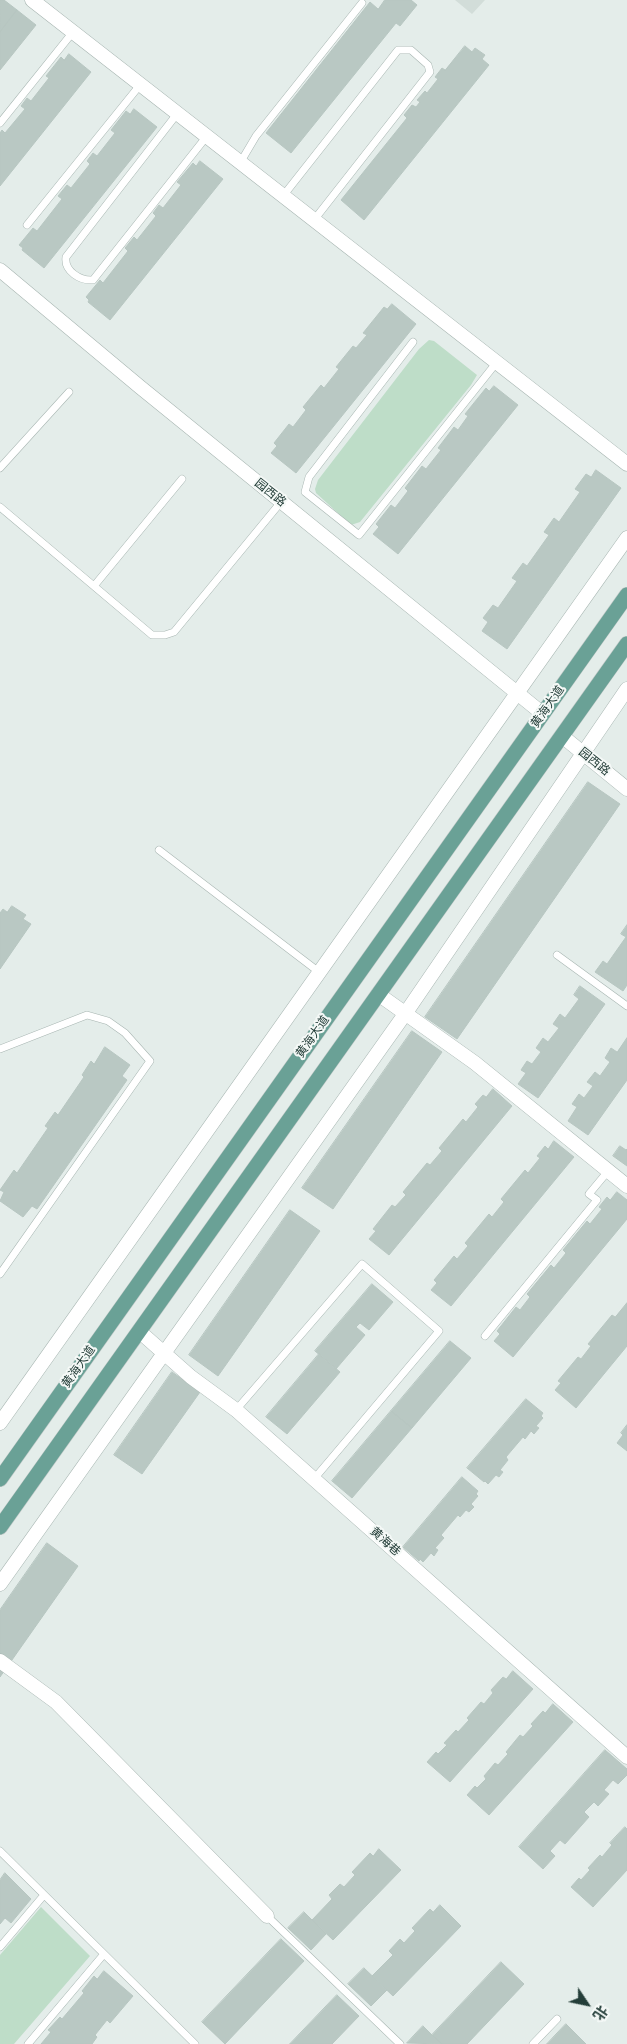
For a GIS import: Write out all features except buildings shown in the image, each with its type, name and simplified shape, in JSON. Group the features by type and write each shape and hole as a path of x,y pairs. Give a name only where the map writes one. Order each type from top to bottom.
{"main road":[{"name":"黄海大道","path":"0,1479 627,595"},
{"path":"0,1527 627,644"}],"street":[{"path":"32,0 627,464"},
{"name":"园西路","path":"0,270 133,381 542,714"},
{"path":"0,1423 627,538"},
{"path":"0,1584 405,1014 627,689"},
{"name":"园西路","path":"562,736 627,789"},
{"path":"378,994 475,1063 627,1186"},
{"name":"黄海巷","path":"139,1331 191,1376 236,1410 627,1757"},
{"path":"0,1661 56,1702 266,1916"}],"lane":[{"path":"240,162 256,136 362,2"},
{"path":"0,123 73,32"},
{"path":"283,196 398,50 405,48 412,50 428,64 430,72 314,220"},
{"path":"27,225 140,85"},
{"path":"177,114 66,257 65,262 68,268 75,275 85,281 93,280 207,136"},
{"path":"413,342 309,477 306,485 305,492 359,535 497,362"},
{"path":"0,468 69,392"},
{"path":"94,586 182,479"},
{"path":"0,507 152,635 165,635 174,632 281,502"},
{"path":"159,850 319,972"},
{"path":"557,955 627,1006"},
{"path":"0,1050 87,1015 108,1021 125,1033 150,1061 0,1274"},
{"path":"485,1336 597,1200 590,1194 609,1170"},
{"path":"236,1410 362,1264 439,1331 314,1479"},
{"path":"0,1851 195,2044"},
{"path":"0,1947 44,1895"},
{"path":"266,1916 400,2044"},
{"path":"28,2044 104,1954"},
{"path":"533,2044 557,2019"}],"shaded area":[{"path":"455,0 485,0 472,14"}],"green space":[{"path":"429,340 434,341 477,375 471,385 360,522 351,525 316,493 315,489 318,480 419,349"},
{"path":"41,1907 90,1956 14,2044 0,2044 0,1955"}]}
